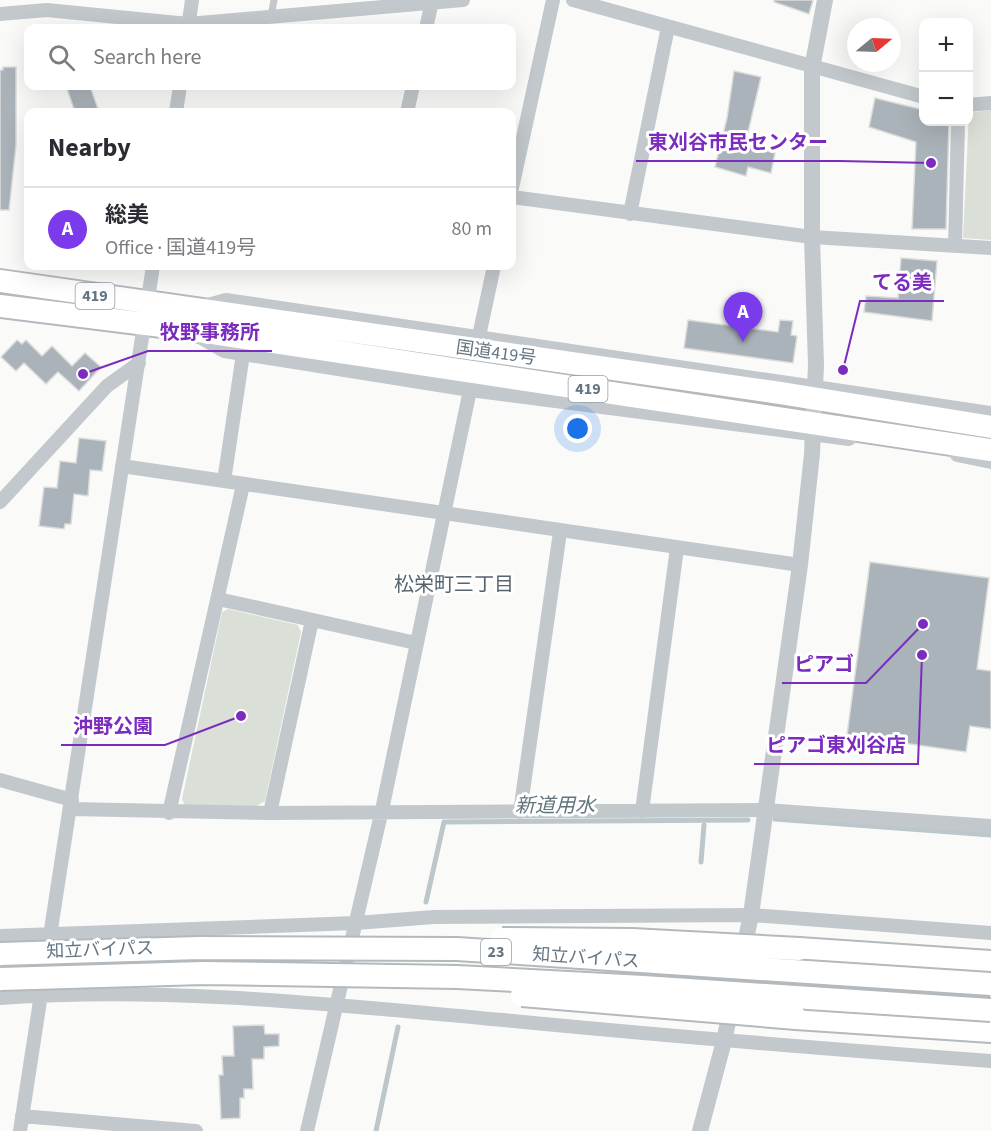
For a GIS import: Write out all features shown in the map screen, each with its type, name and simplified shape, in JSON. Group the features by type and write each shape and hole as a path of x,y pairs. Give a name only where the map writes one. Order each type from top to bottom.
{"highway":[{"name":"国道419号","path":"0,281 146,314 815,393 991,427"},
{"name":"国道419号","path":"0,306 146,314"},
{"name":"国道419号","path":"188,320 814,430 991,450"},
{"path":"457,949 504,938 632,940 991,962"},
{"name":"知立バイパス","path":"0,954 199,948 457,949 991,984"},
{"name":"知立バイパス","path":"0,979 203,973 456,977 643,987 991,1011"},
{"path":"456,977 502,994 991,1031"}],"street":[{"path":"188,24 192,0"},
{"path":"205,24 358,5 463,0"},
{"path":"516,170 553,0"},
{"path":"573,0 812,68 919,96"},
{"path":"700,1131 724,1041 751,915 800,565 814,430 815,393 812,68 825,0"},
{"path":"427,24 432,2"},
{"path":"0,14 47,5 175,24"},
{"path":"630,214 668,27"},
{"path":"177,108 179,90"},
{"path":"408,108 412,90"},
{"path":"973,105 991,103"},
{"path":"955,246 958,126"},
{"path":"516,198 812,237 991,248"},
{"path":"20,1131 152,270"},
{"path":"479,336 493,270"},
{"path":"991,413 815,393 479,336 226,300 188,320 224,351 470,390 814,430 991,462"},
{"path":"224,481 243,354"},
{"path":"0,502 107,386 139,363"},
{"path":"307,1131 382,810 470,390"},
{"path":"122,466 560,532 800,565"},
{"path":"169,813 243,485"},
{"path":"520,812 560,532"},
{"path":"642,811 677,548"},
{"path":"218,599 416,643"},
{"path":"270,813 312,620"},
{"path":"0,780 71,804 169,813 382,810 520,812 765,810 991,826"},
{"path":"0,936 356,923 434,917 751,915 991,933"},
{"path":"0,998 41,995 172,995 336,1005 724,1041 991,1061"},
{"path":"22,1116 188,1131"}],"lane":[{"path":"271,16 274,0"}],"shaded area":[{"path":"991,110 991,240 963,238 968,126 973,126 973,112"},
{"path":"228,609 298,625 301,632 265,801 257,806 185,806 182,799 222,612"}],"building":[{"path":"774,0 813,0 809,14 774,2"},
{"path":"3,67 16,67 16,145 9,210 0,210 0,70 3,70"},
{"path":"734,71 761,77 745,145 775,153 771,173 748,167 746,176 715,167 727,118"},
{"path":"67,90 91,90 98,108 74,108"},
{"path":"875,98 919,109 919,126 949,126 946,229 912,229 916,142 869,127"},
{"path":"901,258 937,261 932,321 864,312 866,296 898,298"},
{"path":"688,320 778,332 780,320 793,321 791,335 797,336 793,363 684,348"},
{"path":"17,340 22,344 26,340 42,356 52,346 72,366 85,353 101,367 79,391 58,372 46,384 24,363 16,371 1,357"},
{"path":"79,438 106,441 102,471 90,470 88,496 74,494 71,524 65,524 64,529 39,526 44,487 57,488 60,461 76,463"},
{"path":"870,562 989,578 977,669 991,671 991,729 970,726 966,752 847,735"},
{"path":"264,1025 265,1034 279,1034 279,1046 264,1047 264,1059 252,1059 253,1089 244,1089 244,1098 240,1098 240,1118 221,1119 219,1075 223,1075 222,1056 234,1056 233,1026"}],"waterway":[{"name":"新道用水","path":"775,819 991,835"},
{"name":"新道用水","path":"426,902 444,822 748,820"},
{"path":"701,862 704,825"},
{"name":"新道用水","path":"376,1131 398,1027"}],"place":[{"name":"東刈谷市民センター","path":"931,163"},
{"name":"総美","path":"743,342"},
{"name":"てる美","path":"843,370"},
{"name":"牧野事務所","path":"83,374"},
{"name":"ピアゴ","path":"923,624"},
{"name":"ピアゴ東刈谷店","path":"922,655"},
{"name":"沖野公園","path":"241,716"}],"district":[{"name":"松栄町三丁目","path":"454,585"}]}
